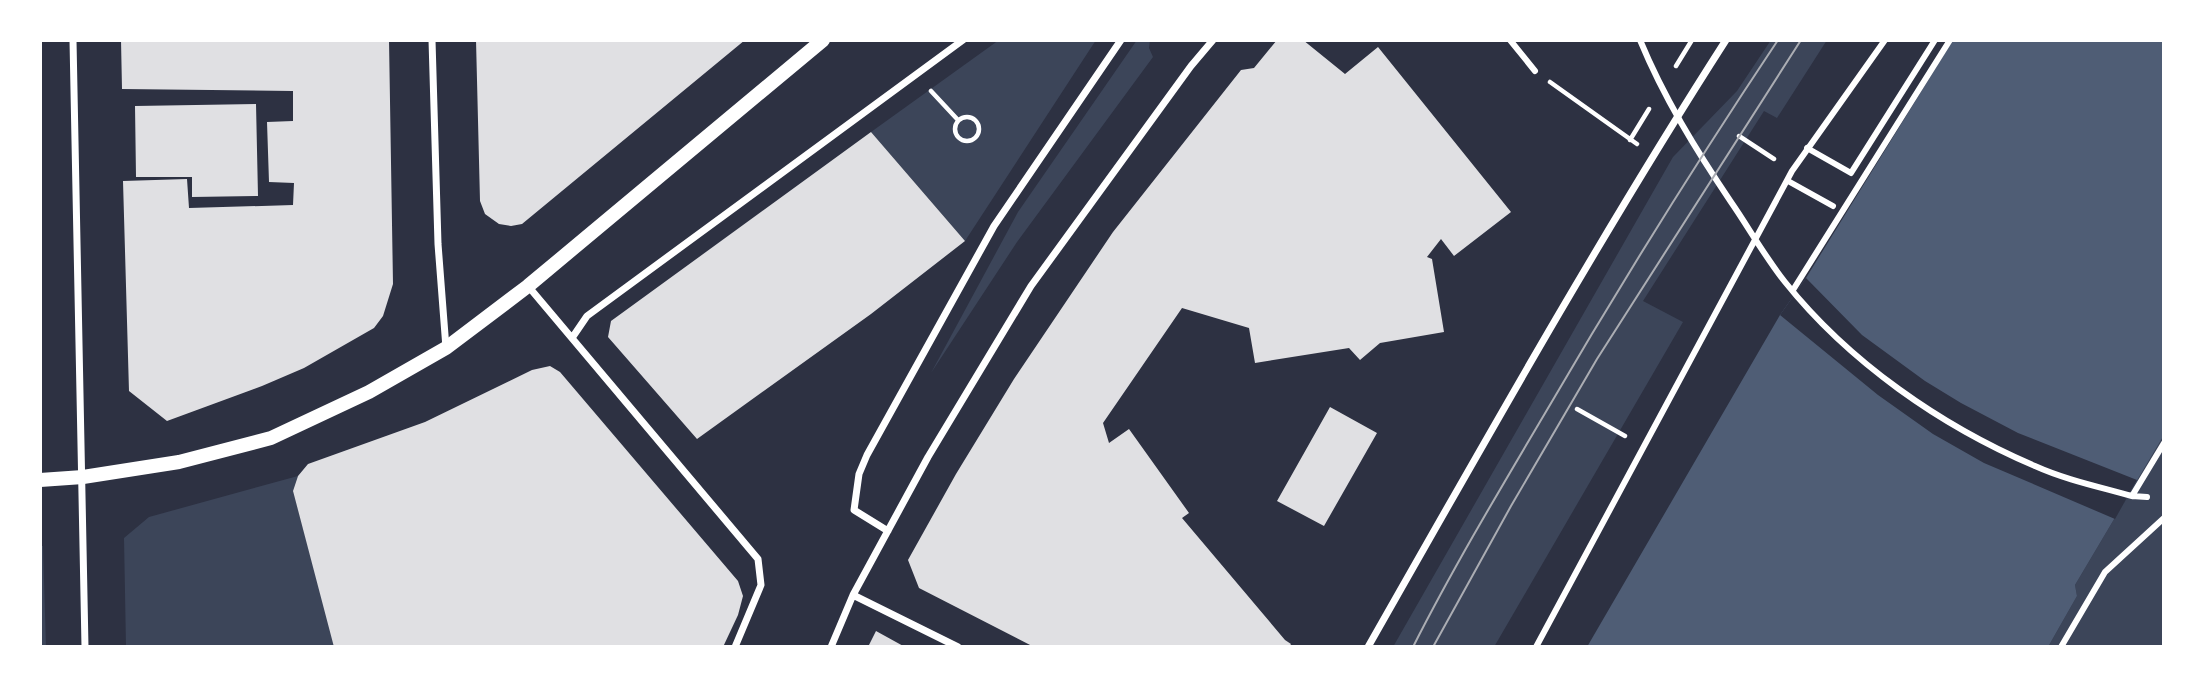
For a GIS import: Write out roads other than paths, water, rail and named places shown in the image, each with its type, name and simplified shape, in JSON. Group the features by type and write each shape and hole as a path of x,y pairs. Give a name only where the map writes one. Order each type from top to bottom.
{"main road":[{"path":"40,480 83,477 179,462 271,438 369,392 446,348 528,286 823,40"}],"street":[{"path":"74,40 85,647"},
{"path":"432,40 438,244 446,348"},
{"path":"572,338 587,316 963,40"},
{"path":"888,531 854,510 859,474 867,455 994,226 1121,40"},
{"path":"831,647 853,595 928,457 1031,286 1191,66 1213,40"},
{"path":"1510,40 1535,71"},
{"path":"1640,40 1658,83 1703,160 1793,290 1836,337 1900,390 1966,431 2037,467 2132,496 2147,497"},
{"path":"1368,647 1491,431 1726,40"},
{"path":"1536,647 1792,171 1885,40"},
{"path":"1807,148 1851,173 1935,40"},
{"path":"1793,290 1950,40"},
{"path":"1788,181 1833,206"},
{"path":"528,286 758,559 761,585 735,647"},
{"path":"2132,496 2164,443"},
{"path":"2061,647 2105,572 2164,518"},
{"path":"853,595 958,647"}],"tram line":[{"path":"1413,647 1477,530 1600,320 1687,179 1778,40"},
{"path":"1433,647 1597,359 1801,40"}]}
